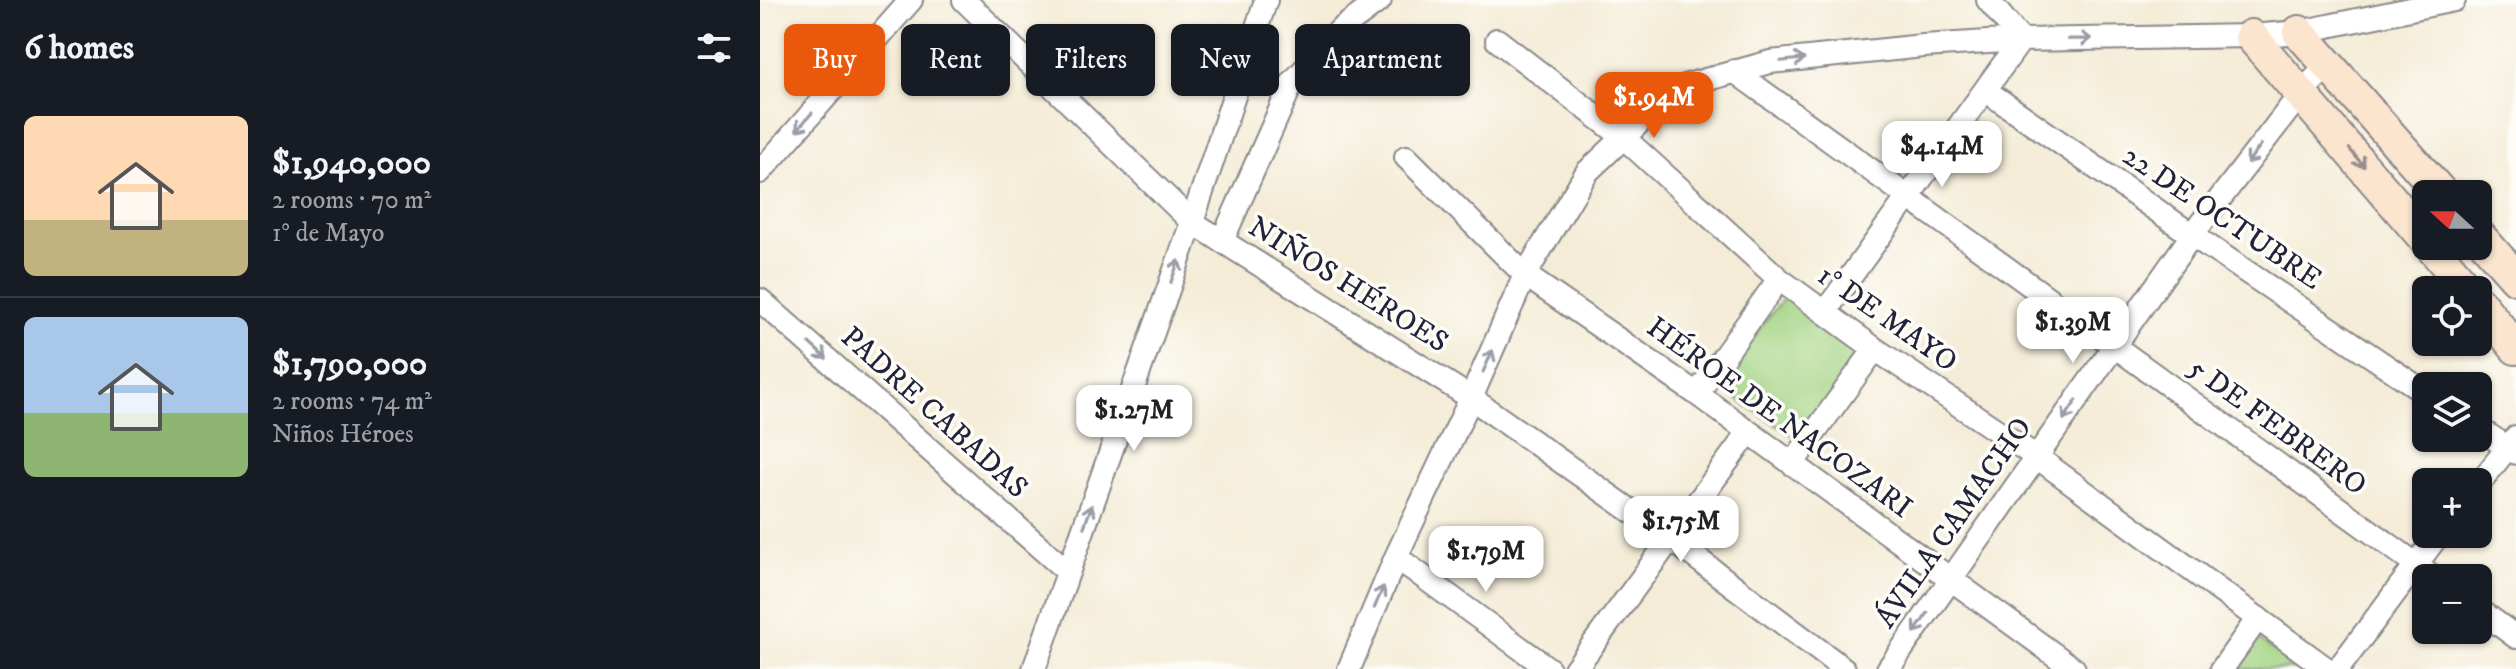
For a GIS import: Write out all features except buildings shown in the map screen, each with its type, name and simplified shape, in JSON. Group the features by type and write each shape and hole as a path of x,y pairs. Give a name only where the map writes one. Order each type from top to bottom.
{"street":[{"path":"760,172 911,0"},
{"name":"NIÑOS HÉROES","path":"964,0 1192,222 1471,398 1671,539 1844,669"},
{"path":"1034,669 1192,222 1266,0"},
{"path":"1222,241 1292,83 1340,30 1380,0"},
{"path":"1988,0 2021,40"},
{"path":"1349,669 1396,557 1525,275 1587,172 1659,104 1687,85 1770,62 1923,46 2299,32 2454,0"},
{"path":"2299,32 2430,180"},
{"path":"2251,36 2412,223"},
{"name":"1° DE MAYO","path":"1497,40 1623,137 1779,279 1875,349 2038,458 2327,669"},
{"path":"1825,312 2021,40"},
{"name":"ÁVILA CAMACHO","path":"1888,669 2192,235 2302,92 2328,65"},
{"name":"5 DE FEBRERO","path":"1734,71 2416,564"},
{"name":"22 DE OCTUBRE","path":"1985,90 2412,384"},
{"name":"HÉROE DE NACOZARI","path":"1406,157 1525,275 1697,394 2074,669"},
{"path":"2492,251 2516,278"},
{"path":"2443,260 2456,276"},
{"path":"1697,394 1779,279"},
{"name":"PADRE CABADAS","path":"760,300 1068,572"},
{"path":"2492,319 2516,348"},
{"path":"1792,464 1875,349"},
{"path":"1575,669 1749,432"},
{"path":"2492,435 2513,446 2492,469"},
{"path":"2416,564 2428,548"},
{"path":"1396,557 1549,669"},
{"path":"2338,669 2412,569"},
{"path":"2222,669 2258,618"},
{"path":"2492,619 2516,637"}],"green space":[{"path":"1785,296 1863,352 1799,440 1715,385"},
{"path":"2256,638 2299,669 2234,669"}]}
